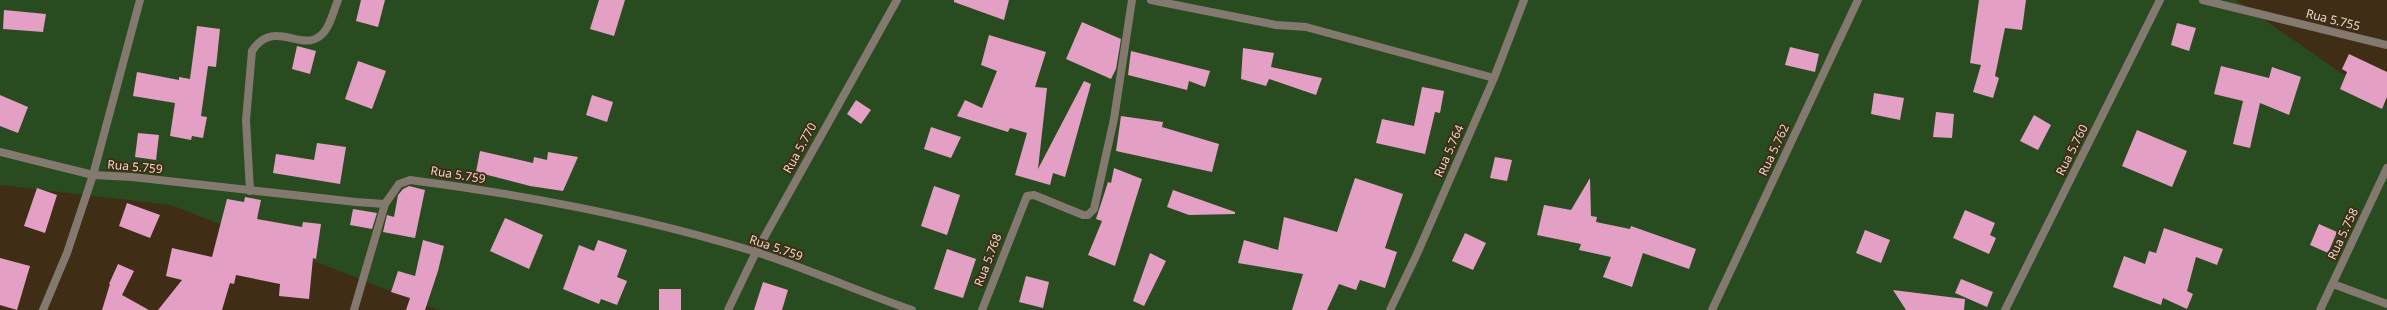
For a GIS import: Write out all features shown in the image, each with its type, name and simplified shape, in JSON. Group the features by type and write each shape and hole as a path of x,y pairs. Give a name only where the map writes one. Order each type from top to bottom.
{"street":[{"path":"43,310 67,253 93,175 140,0"},
{"path":"250,191 246,120 252,51 258,42 269,36 313,40 320,37 327,28 338,0"},
{"name":"Rua 5.770","path":"728,310 756,252 897,0"},
{"name":"Rua 5.768","path":"982,310 1027,196 1030,195 1083,215 1088,215 1094,209 1114,119 1132,0"},
{"path":"1151,0 1276,25 1306,27 1494,78"},
{"name":"Rua 5.764","path":"1390,310 1417,254 1494,78 1524,0"},
{"name":"Rua 5.762","path":"1712,310 1858,0"},
{"name":"Rua 5.760","path":"2005,310 2160,0"},
{"name":"Rua 5.755","path":"2202,0 2387,46"},
{"name":"Rua 5.759","path":"0,152 93,175 132,177 250,191 384,204 399,184 410,180 609,213 756,252 912,310"},
{"name":"Rua 5.758","path":"2320,310 2387,168"},
{"path":"354,310 384,204"},
{"path":"2333,284 2387,304"}],"green space":[{"path":"0,0 2236,0 2387,105 2387,310 439,310 171,205 0,185"}],"building":[{"path":"361,0 385,0 378,27 356,21"},
{"path":"599,0 625,0 614,36 590,29"},
{"path":"954,0 1009,0 1004,20 954,2"},
{"path":"1979,0 2026,0 2022,30 2005,28 1995,76 1999,78 1993,98 1973,92 1981,65 1970,63"},
{"path":"4,10 46,14 43,32 3,29"},
{"path":"1082,22 1121,39 1116,69 1111,79 1066,59"},
{"path":"2177,23 2196,28 2189,51 2171,45"},
{"path":"197,26 220,29 216,67 208,66 201,116 207,117 203,138 192,136 191,140 170,136 175,103 133,96 137,72 179,80 179,77 190,79"},
{"path":"989,35 1046,52 1035,87 1047,88 1038,169 1084,81 1091,84 1065,177 1053,173 1050,185 1015,175 1027,133 1010,128 1008,132 957,116 965,100 982,108 997,71 981,65"},
{"path":"297,46 316,51 310,74 292,69"},
{"path":"1790,47 1819,54 1815,72 1785,65"},
{"path":"1243,48 1274,53 1271,67 1322,78 1316,95 1269,79 1266,86 1241,79"},
{"path":"1131,51 1210,71 1205,87 1189,81 1187,90 1128,75"},
{"path":"2349,54 2387,72 2387,97 2382,109 2340,89 2347,72 2342,69"},
{"path":"358,61 386,71 372,109 345,99"},
{"path":"2221,66 2269,78 2272,67 2301,77 2289,115 2260,103 2250,148 2233,144 2243,101 2214,94"},
{"path":"1422,87 1444,91 1440,113 1435,112 1425,154 1376,143 1382,119 1414,126"},
{"path":"1874,93 1904,98 1900,120 1871,114"},
{"path":"0,95 28,107 18,133 0,126"},
{"path":"592,95 613,102 607,122 586,115"},
{"path":"856,100 871,110 861,124 847,114"},
{"path":"1936,112 1954,114 1952,138 1933,137"},
{"path":"2034,115 2051,125 2038,150 2020,141"},
{"path":"1121,116 1163,122 1162,127 1219,144 1212,172 1116,151"},
{"path":"931,127 961,137 951,158 924,149"},
{"path":"2137,130 2187,151 2172,187 2122,166"},
{"path":"138,133 159,135 156,160 135,157"},
{"path":"317,143 346,147 340,184 273,173 276,154 314,160"},
{"path":"480,151 533,163 534,157 547,160 548,152 578,157 563,191 530,186 476,172"},
{"path":"1495,157 1512,160 1507,181 1490,178"},
{"path":"1114,168 1142,179 1115,266 1088,255 1102,221 1096,219 1108,182 1111,183"},
{"path":"1355,178 1403,194 1385,248 1397,252 1385,288 1360,280 1356,290 1339,284 1327,310 1292,310 1303,274 1238,263 1244,240 1278,250 1284,217 1337,232"},
{"path":"1590,178 1591,216 1597,217 1596,222 1630,229 1631,226 1696,249 1689,269 1643,253 1632,287 1603,277 1611,257 1579,250 1581,244 1537,235 1544,205 1571,210"},
{"path":"409,186 425,190 415,238 383,232 387,215 394,217 398,195 403,189"},
{"path":"934,186 960,195 947,235 921,226"},
{"path":"37,188 57,195 45,233 24,226"},
{"path":"1173,190 1235,212 1235,214 1189,215 1167,207"},
{"path":"245,197 261,200 257,219 302,227 303,222 321,224 316,259 313,258 309,299 279,296 280,284 236,275 234,284 230,283 222,310 158,310 182,280 166,276 172,248 212,257 227,199 244,202"},
{"path":"127,203 160,215 150,238 119,226"},
{"path":"353,209 377,213 372,229 350,225"},
{"path":"1965,210 1995,223 1990,235 1996,238 1989,254 1953,238"},
{"path":"505,218 543,235 529,269 490,251"},
{"path":"2319,224 2337,232 2328,253 2310,245"},
{"path":"2164,228 2223,249 2217,265 2196,257 2187,291 2193,294 2187,309 2163,298 2161,305 2113,287 2124,256 2145,264 2149,251 2156,253"},
{"path":"1865,230 1890,240 1881,263 1856,253"},
{"path":"1465,233 1486,243 1473,270 1452,261"},
{"path":"423,240 444,246 438,271 425,310 406,310 410,298 391,292 398,271 415,276"},
{"path":"598,240 627,250 617,277 627,281 617,305 601,299 599,304 563,289 579,245 594,251"},
{"path":"947,249 976,259 963,298 934,289"},
{"path":"1150,253 1166,261 1144,306 1133,301"},
{"path":"0,258 30,266 17,310 0,305"},
{"path":"118,264 134,271 122,295 149,310 102,310 109,284"},
{"path":"1026,276 1049,282 1043,308 1019,302"},
{"path":"1961,279 1993,292 1987,307 1955,293"},
{"path":"763,282 788,290 782,310 754,310"},
{"path":"659,289 681,289 681,310 659,310"},
{"path":"1893,290 1965,299 1964,310 1906,310"}]}
